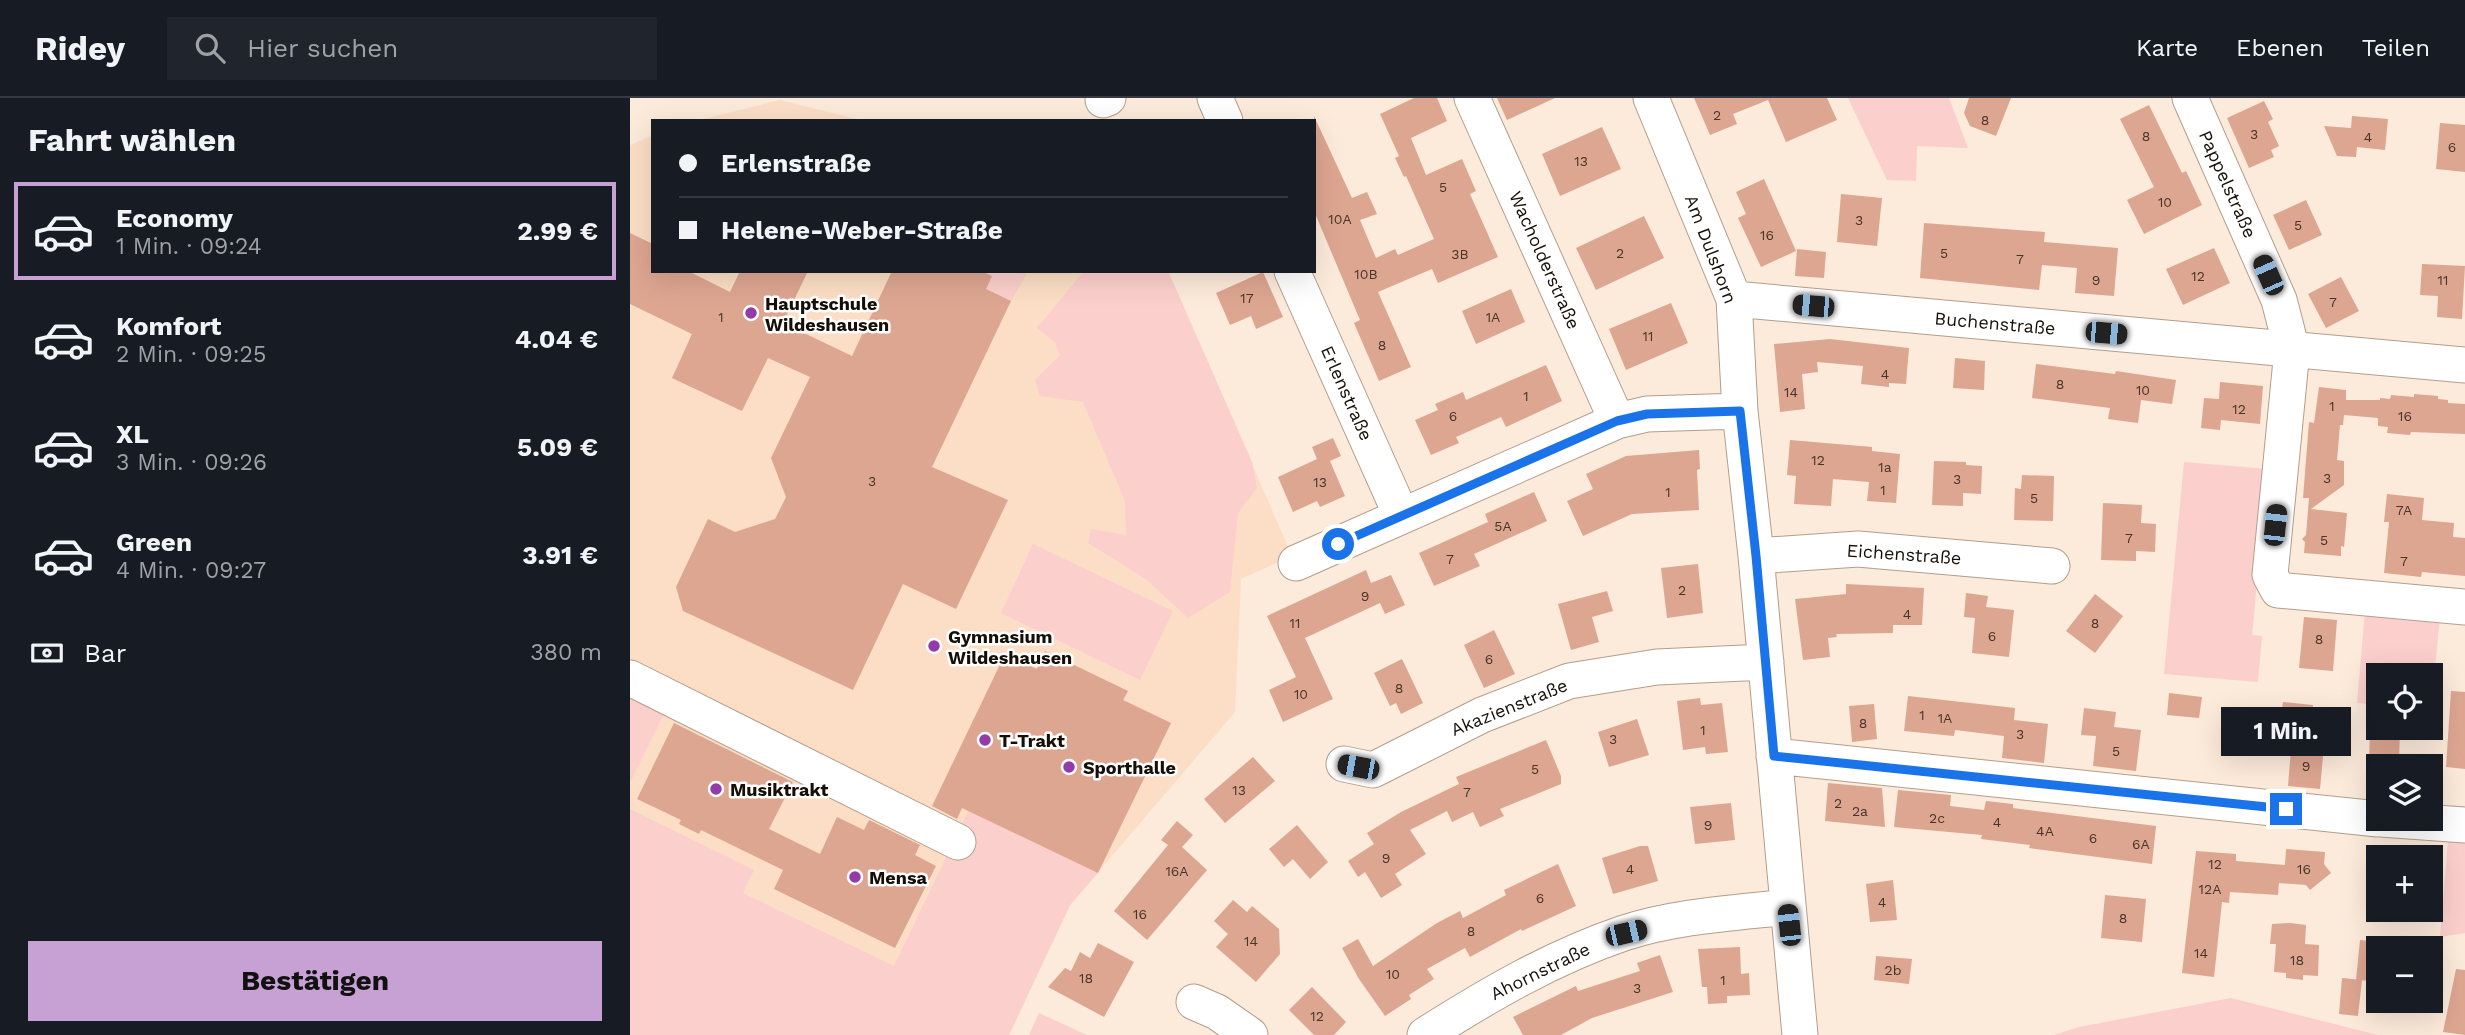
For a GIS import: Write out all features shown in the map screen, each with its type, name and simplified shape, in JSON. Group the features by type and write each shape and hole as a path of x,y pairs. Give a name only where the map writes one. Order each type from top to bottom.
{"street":[{"path":"1215,98 1224,119"},
{"name":"Wacholderstraße","path":"1472,98 1617,421"},
{"name":"Am Dulshorn","path":"1651,98 1734,299 1740,411 1800,1035"},
{"name":"Pappelstraße","path":"2190,98 2279,300 2292,350"},
{"name":"Erlenstraße","path":"1293,273 1401,515"},
{"name":"Buchenstraße","path":"1734,299 2465,365"},
{"path":"2292,350 2270,575 2278,590 2465,607"},
{"path":"1296,563 1617,421 1647,414 1740,411"},
{"name":"Eichenstraße","path":"1756,556 1858,549 2052,566"},
{"name":"Akazienstraße","path":"1343,764 1373,770 1482,715 1569,681 1657,667 1766,662"},
{"path":"630,678 958,842"},
{"path":"1774,756 2366,818"},
{"path":"2443,823 2465,825"},
{"name":"Ahornstraße","path":"1425,1035 1547,964 1626,933 1684,919 1788,907"},
{"path":"1194,1002 1217,1012 1250,1035"}],"shaded area":[{"path":"1848,98 1949,98 1968,148 1917,146 1916,181 1887,180"},
{"path":"780,100 857,119 703,119"},
{"name":"Gymnasium Wildeshausen","path":"651,136 651,273 1169,273 1292,556 1241,579 1235,712 1070,905 1009,1035 630,1035 630,145"},
{"path":"982,273 1027,273 1011,301 986,289"},
{"path":"1082,273 1169,273 1252,462 1257,488 1238,513 1230,592 1188,618 1147,580 1088,543 1091,529 1126,535 1125,501 1083,402 1040,396 1035,380 1060,355 1055,342 1037,328"},
{"path":"2184,462 2268,469 2252,635 2262,636 2258,682 2164,674"},
{"path":"1033,544 1173,611 1140,680 1001,613"},
{"path":"2365,611 2440,617 2436,663 2366,663 2366,704 2357,703"},
{"path":"1045,651 1128,691 1124,700 1171,723 1098,873 1070,905 1009,1035 630,1035 630,809 754,870 743,893 894,966"},
{"path":"630,686 669,704 630,783"},
{"path":"2465,836 2465,933 2443,937 2440,936 2448,840"},
{"path":"2231,998 2378,1035 2054,1035 2079,1027"},
{"path":"1039,1013 1087,1035 1029,1035"}],"building":[{"path":"1414,98 1437,98 1447,121 1411,138 1426,175 1462,159 1476,191 1470,194 1498,257 1438,283 1432,269 1378,292 1411,367 1379,381 1354,323 1360,320 1316,216 1316,120 1352,198 1367,192 1377,214 1360,220 1376,258 1395,249 1398,255 1434,239 1406,176 1404,177 1395,158 1399,156 1380,114"},
{"path":"1497,98 1555,98 1507,120"},
{"path":"1694,98 1827,98 1837,120 1786,142 1768,100 1733,114 1737,124 1710,135"},
{"path":"1969,98 2011,98 1996,136 1970,126 1964,113"},
{"path":"2264,101 2273,119 2268,122 2279,146 2271,150 2274,157 2249,168 2227,118"},
{"path":"2149,105 2182,173 2186,171 2202,205 2144,234 2127,200 2154,187 2120,119"},
{"path":"2352,116 2388,119 2385,150 2357,147 2356,157 2337,156 2324,126 2351,128"},
{"path":"2440,123 2465,125 2465,172 2436,169"},
{"path":"1602,127 1621,169 1560,196 1542,154"},
{"path":"1764,179 1796,251 1761,267 1738,218 1746,214 1736,192"},
{"path":"1841,194 1882,198 1877,246 1837,242"},
{"path":"2306,200 2322,235 2289,250 2273,215"},
{"path":"1644,216 1664,258 1596,290 1576,248"},
{"path":"1924,223 2045,232 2044,242 2118,248 2114,296 2075,293 2077,268 2042,265 2039,290 1920,278"},
{"path":"630,233 651,243 651,273 692,273 730,292 739,273 807,273 783,323 852,356 891,273 985,273 992,276 986,289 1011,301 932,467 1008,500 956,609 903,584 853,690 683,611 676,587 708,519 735,532 775,519 786,497 771,458 810,377 768,358 742,411 672,378 692,334 630,304"},
{"path":"2214,248 2230,283 2183,305 2166,269"},
{"path":"1797,249 1826,252 1824,278 1795,276"},
{"path":"2422,264 2465,266 2462,319 2437,317 2438,296 2420,295"},
{"path":"1263,273 1283,317 1256,329 1251,316 1230,325 1216,293"},
{"path":"2341,277 2359,311 2326,328 2308,294"},
{"path":"1511,289 1525,322 1476,344 1462,311"},
{"path":"1671,303 1688,343 1626,370 1609,329"},
{"path":"1830,339 1909,348 1906,384 1889,383 1889,387 1861,384 1863,366 1817,362 1818,372 1802,374 1805,409 1780,412 1774,344"},
{"path":"1955,358 1985,361 1984,390 1953,388"},
{"path":"2036,364 2115,374 2116,371 2176,380 2172,404 2141,400 2138,423 2108,419 2110,408 2032,398"},
{"path":"1546,365 1562,401 1506,427 1501,417 1456,437 1459,443 1431,455 1415,420 1438,410 1435,404 1463,392 1466,400"},
{"path":"2220,382 2263,386 2260,424 2221,420 2220,430 2201,428 2204,398 2219,399"},
{"path":"2319,387 2346,390 2346,400 2390,399 2391,395 2414,397 2414,394 2438,396 2438,399 2448,400 2448,403 2465,404 2465,434 2387,433 2388,427 2378,426 2378,418 2344,415 2343,425 2340,425 2337,460 2344,461 2344,485 2311,509 2347,513 2341,556 2304,553 2305,542 2302,539 2306,535 2309,498 2303,498 2309,422 2314,423"},
{"path":"1333,438 1341,456 1330,461 1345,496 1320,507 1317,501 1293,512 1278,477 1317,459 1312,447"},
{"path":"1790,440 1872,447 1872,451 1900,454 1896,503 1867,501 1869,482 1833,479 1831,506 1794,504 1796,476 1787,475"},
{"path":"1699,450 1699,510 1632,514 1583,536 1567,501 1593,489 1586,474 1626,456"},
{"path":"1934,461 1966,462 1966,465 1982,466 1981,494 1963,493 1963,506 1932,505"},
{"path":"2022,475 2054,476 2053,521 2014,520 2015,488 2021,489"},
{"path":"1534,492 1547,521 1474,554 1480,566 1434,586 1419,553 1488,522 1485,514"},
{"path":"2387,494 2424,498 2422,520 2454,523 2453,537 2465,538 2465,576 2422,572 2421,577 2384,573 2389,522 2384,522"},
{"path":"2103,503 2142,505 2141,523 2156,524 2155,552 2136,551 2136,561 2101,560"},
{"path":"1698,564 1703,613 1667,618 1661,568"},
{"path":"1366,570 1371,583 1391,575 1405,605 1385,614 1380,603 1305,638 1333,699 1283,722 1269,690 1296,677 1267,616"},
{"path":"1846,584 1924,588 1922,625 1893,625 1893,633 1836,634 1837,637 1828,638 1830,657 1803,660 1795,599 1846,594"},
{"path":"1607,591 1613,611 1592,617 1599,642 1571,650 1558,604"},
{"path":"1966,593 1988,596 1986,607 2014,610 2009,657 1972,653 1975,618 1964,617"},
{"path":"2095,594 2123,616 2095,653 2066,631"},
{"path":"2304,617 2337,620 2333,671 2299,668"},
{"path":"1494,630 1515,674 1484,688 1464,645"},
{"name":"Sporthalle","path":"1045,651 1128,691 1123,700 1171,723 1098,873 962,808 957,819 932,806 1005,654 1037,669"},
{"path":"1402,659 1423,703 1401,714 1396,703 1390,706 1374,673"},
{"path":"2451,691 2465,692 2465,769 2446,767"},
{"path":"2169,693 2202,697 2199,718 2167,715"},
{"path":"1908,696 2015,708 2014,720 2048,724 2044,763 2002,758 2004,736 1955,730 1954,736 1904,731"},
{"path":"1700,698 1701,705 1722,703 1728,752 1706,754 1705,747 1683,750 1677,701"},
{"path":"2283,702 2313,705 2309,744 2324,746 2320,789 2288,786 2293,724 2280,723"},
{"path":"1874,704 1877,739 1852,742 1849,706"},
{"path":"2084,708 2116,712 2114,727 2141,730 2136,771 2093,766 2096,736 2081,735"},
{"path":"1637,719 1649,755 1609,767 1598,732"},
{"path":"674,723 793,782 769,829 820,854 837,817 864,830 869,820 920,845 915,855 936,866 895,948 774,889 783,870 701,830 699,834 679,824 681,820 637,799"},
{"path":"1546,740 1561,776 1561,784 1500,809 1504,816 1480,827 1473,812 1452,822 1447,811 1410,830 1426,854 1395,874 1402,885 1381,898 1365,872 1358,877 1348,861 1374,844 1367,833 1401,812 1459,784 1456,777"},
{"path":"2370,740 2400,740 2399,754 2369,754"},
{"path":"1253,757 1275,781 1225,823 1204,799"},
{"path":"1828,783 1882,788 1885,827 1825,821"},
{"path":"1898,790 1951,795 1950,806 1984,810 1986,801 2013,804 2013,808 2156,826 2152,864 2029,848 2030,845 1981,839 1982,835 1894,827"},
{"path":"1731,803 1735,840 1695,844 1690,807"},
{"path":"1177,821 1193,835 1182,847 1207,870 1147,940 1114,911 1168,845 1161,840"},
{"path":"1297,825 1328,862 1310,879 1293,859 1284,867 1269,849"},
{"path":"1648,846 1658,881 1613,894 1602,858"},
{"path":"2286,849 2325,852 2324,864 2331,873 2310,890 2306,885 2279,883 2278,895 2230,892 2229,903 2222,902 2214,977 2182,973 2196,851 2236,854 2236,861 2285,865"},
{"path":"1558,864 1576,906 1522,931 1521,929 1470,957 1465,948 1427,969 1434,979 1409,995 1411,999 1385,1016 1359,979 1342,948 1358,939 1373,966 1437,923 1460,911 1463,918 1506,895 1504,890"},
{"path":"1893,880 1897,920 1870,922 1866,884"},
{"path":"2105,895 2146,899 2142,942 2101,938"},
{"path":"1233,900 1247,912 1252,906 1279,929 1280,954 1256,982 1216,947 1228,934 1214,921"},
{"path":"2272,924 2306,925 2305,944 2319,945 2318,976 2303,975 2303,980 2286,978 2286,973 2274,972 2276,944 2270,944"},
{"path":"2360,940 2366,941 2366,980 2356,980"},
{"path":"1098,943 1134,962 1104,1017 1048,987 1065,968 1071,971 1080,952 1090,958"},
{"path":"1740,947 1741,974 1749,973 1750,995 1727,996 1727,1003 1708,1004 1707,987 1702,987 1698,949"},
{"path":"1660,955 1673,992 1592,1018 1561,1035 1523,1035 1513,1017 1576,986 1578,991 1640,971 1637,963"},
{"path":"1876,956 1912,959 1909,984 1874,980"},
{"path":"2456,969 2465,970 2465,1035 2443,1032"},
{"path":"2342,978 2362,980 2358,1016 2339,1014"},
{"path":"1312,987 1346,1022 1334,1035 1314,1035 1289,1010"}],"place":[{"name":"Hauptschule Wildeshausen","path":"751,313"},
{"name":"Gymnasium Wildeshausen","path":"934,646"},
{"name":"T-Trakt","path":"985,740"},
{"name":"Sporthalle","path":"1069,767"},
{"name":"Musiktrakt","path":"716,789"},
{"name":"Mensa","path":"855,877"}],"route":[{"path":"1338,544 1617,421 1647,414 1740,411 1774,756 2286,809"}]}
